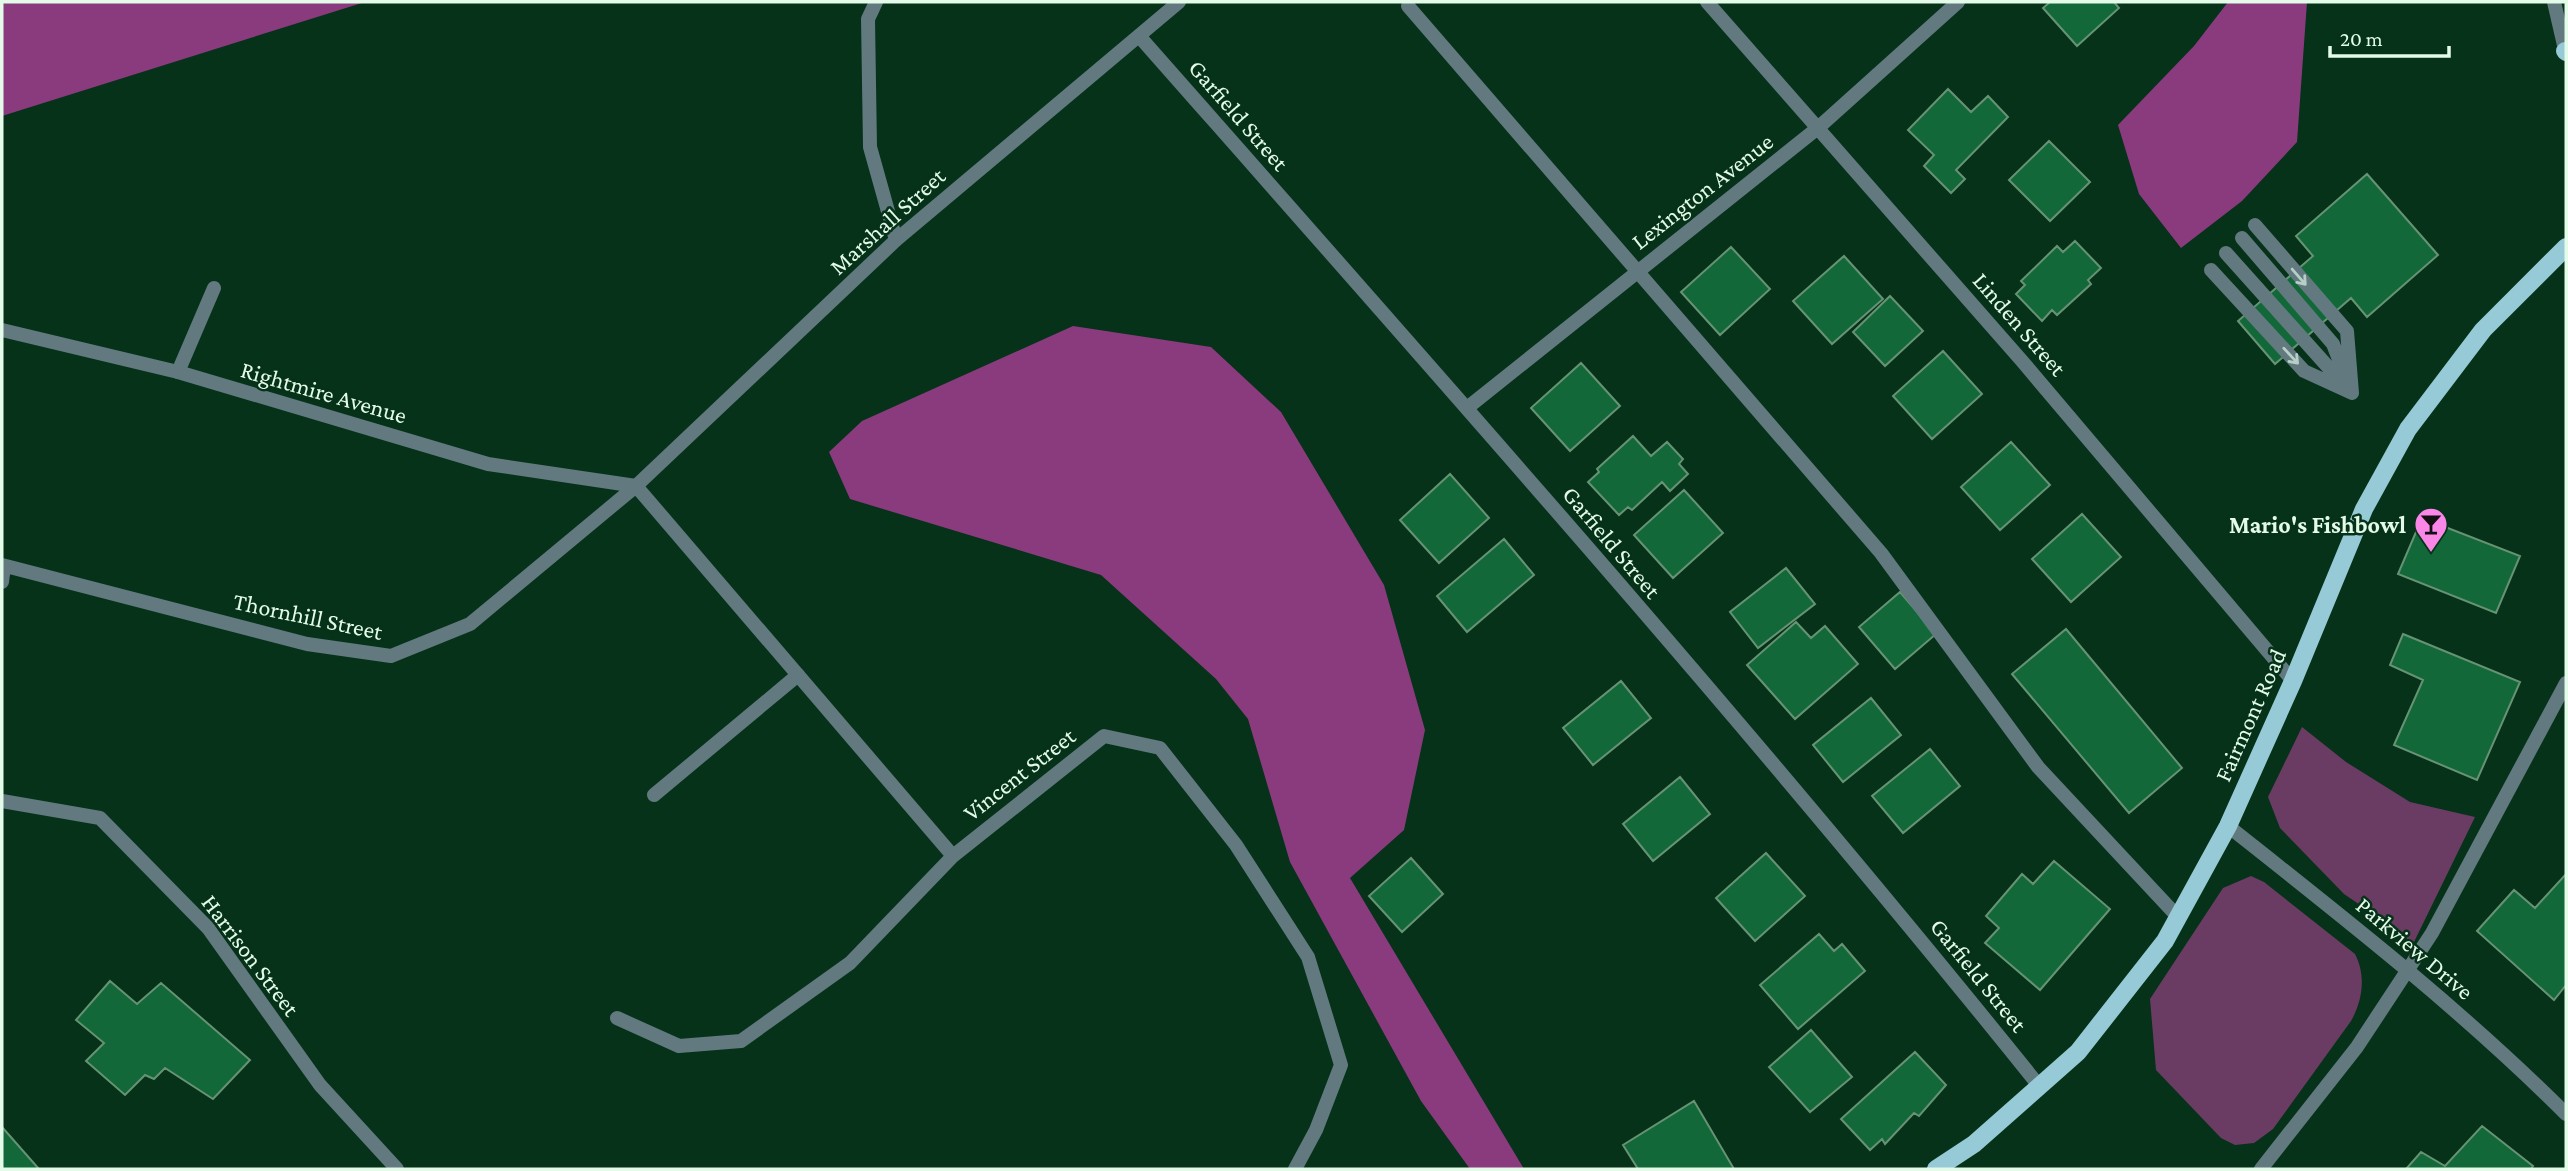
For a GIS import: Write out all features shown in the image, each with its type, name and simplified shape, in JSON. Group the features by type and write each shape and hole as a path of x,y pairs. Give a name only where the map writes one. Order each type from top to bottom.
{"main road":[{"name":"Fairmont Road","path":"1936,1169 1974,1144 2078,1052 2165,941 2228,826 2364,509 2408,429 2483,330 2566,247"}],"street":[{"path":"876,2 868,19 870,147 896,240"},
{"name":"Marshall Street","path":"636,486 896,240 1179,2"},
{"name":"Linden Street","path":"1707,2 2022,361 2292,681"},
{"name":"Lexington Avenue","path":"1466,408 1819,127 1958,2"},
{"path":"2554,2 2566,52"},
{"path":"1408,6 1881,553 2038,767 2178,917"},
{"name":"Garfield Street","path":"1139,36 1466,408 1927,946 2040,1087"},
{"path":"2255,225 2347,331 2352,393"},
{"path":"2242,238 2333,344 2352,393"},
{"path":"2226,253 2352,393"},
{"path":"2211,270 2304,371 2352,393"},
{"path":"178,372 214,288"},
{"name":"Rightmire Avenue","path":"2,330 178,372 488,464 636,486"},
{"name":"Thornhill Street","path":"2,582 3,566 307,644 391,656 470,624 636,486"},
{"name":"Vincent Street","path":"636,486 953,856 1104,736 1160,748 1236,845 1308,957 1341,1065 1316,1130 1295,1169"},
{"path":"654,795 798,675"},
{"path":"2261,1169 2357,1047 2432,933 2566,683"},
{"name":"Harrison Street","path":"2,800 100,818 208,928 320,1085 397,1169"},
{"name":"Parkview Drive","path":"2228,826 2408,970 2507,1055 2566,1114"},
{"path":"617,1018 679,1046 741,1041 850,963 953,856"}],"shaded area":[{"path":"2,2 365,2 2,116"},
{"path":"2228,2 2307,2 2297,142 2242,201 2181,248 2139,194 2118,125 2194,46"},
{"path":"1073,326 1211,347 1281,412 1384,585 1425,730 1404,830 1350,878 1524,1169 1470,1169 1421,1101 1290,862 1248,719 1216,679 1101,575 850,499 829,452 862,421"},
{"path":"2302,727 2346,762 2410,802 2475,817 2414,942 2399,937 2385,922 2344,894 2280,828 2268,797"},
{"path":"2251,876 2264,882 2355,954 2361,970 2362,987 2351,1021 2273,1129 2254,1143 2235,1145 2221,1138 2156,1070 2150,999 2223,888"}],"building":[{"path":"2050,2 2114,2 2119,8 2077,46 2043,8"},
{"path":"1948,89 1971,112 1988,96 2008,117 1956,170 1965,179 1951,193 1924,166 1934,155 1908,130"},
{"path":"2049,141 2090,182 2050,221 2009,180"},
{"path":"2367,174 2438,255 2367,317 2351,298 2275,364 2238,321 2313,256 2296,236"},
{"path":"2075,241 2101,268 2088,280 2091,284 2057,315 2052,310 2042,321 2016,294 2025,285 2021,281 2057,246 2063,252"},
{"path":"1731,247 1770,289 1720,335 1681,292"},
{"path":"1844,256 1883,299 1832,344 1793,301"},
{"path":"1890,296 1923,331 1885,366 1853,332"},
{"path":"1943,351 1982,394 1932,439 1893,396"},
{"path":"1581,363 1620,406 1570,451 1531,408"},
{"path":"1633,436 1651,456 1667,442 1683,459 1679,464 1688,474 1670,491 1662,482 1632,510 1628,507 1619,515 1588,482 1599,472 1597,469"},
{"path":"2011,442 2050,485 2000,530 1961,487"},
{"path":"1450,474 1489,518 1439,563 1400,520"},
{"path":"1684,490 1723,533 1673,578 1634,535"},
{"path":"2082,514 2121,557 2071,602 2032,559"},
{"path":"2422,518 2520,556 2496,613 2398,574"},
{"path":"1504,539 1534,575 1467,632 1437,596"},
{"path":"1786,568 1815,604 1758,648 1730,612"},
{"path":"1900,592 1936,634 1895,669 1859,627"},
{"path":"1796,622 1811,638 1825,626 1858,664 1795,719 1747,665"},
{"path":"2066,629 2182,768 2129,813 2012,674"},
{"path":"2403,634 2520,682 2477,780 2394,745 2423,680 2390,665"},
{"path":"1621,681 1651,718 1593,765 1563,728"},
{"path":"1871,698 1901,735 1843,782 1813,745"},
{"path":"1930,749 1960,786 1903,833 1872,796"},
{"path":"1680,777 1710,814 1653,861 1623,824"},
{"path":"1766,853 1805,896 1755,941 1716,898"},
{"path":"1411,858 1443,894 1402,932 1369,896"},
{"path":"2054,861 2110,909 2040,990 1985,943 1999,928 1986,916 2022,874 2033,884"},
{"path":"2566,874 2566,985 2554,1000 2477,931 2514,890 2535,908"},
{"path":"1819,934 1834,951 1842,944 1865,971 1798,1029 1760,985"},
{"path":"110,981 137,1004 161,983 250,1060 213,1099 165,1068 154,1079 145,1075 125,1095 86,1061 104,1043 76,1020"},
{"path":"1811,1030 1852,1077 1810,1112 1769,1067"},
{"path":"1915,1052 1946,1085 1919,1116 1914,1113 1885,1144 1882,1139 1870,1150 1841,1119"},
{"path":"1694,1101 1734,1169 1638,1169 1623,1145"},
{"path":"2482,1126 2533,1166 2531,1169 2406,1169 2421,1152 2445,1166"},
{"path":"2,1127 39,1169 2,1169"}],"place":[{"name":"Mario's Fishbowl","path":"2431,554"}]}
